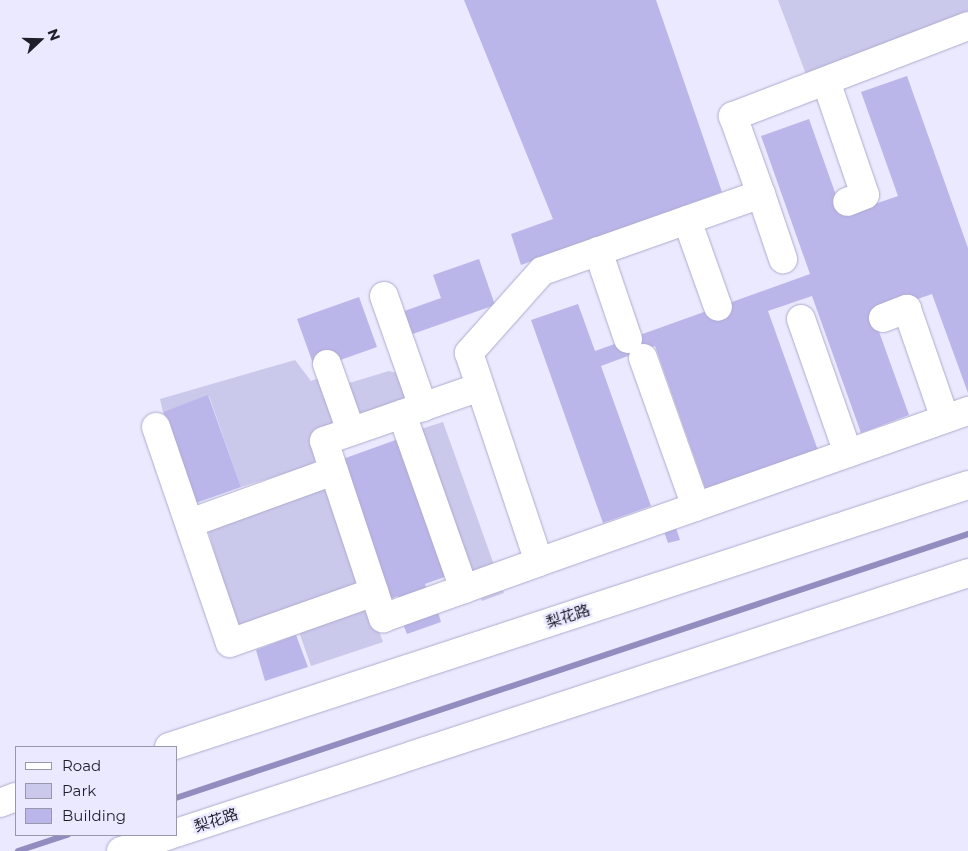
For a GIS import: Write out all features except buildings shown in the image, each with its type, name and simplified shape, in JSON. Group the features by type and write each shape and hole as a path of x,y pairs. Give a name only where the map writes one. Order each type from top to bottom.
{"street":[{"path":"783,259 733,116 968,26"},
{"path":"826,81 865,195 846,202"},
{"path":"539,562 469,353 542,271 761,194"},
{"path":"687,220 718,307"},
{"path":"598,252 696,507"},
{"path":"384,296 412,410 464,589"},
{"path":"480,387 324,441 383,618 957,415 907,309 883,318"},
{"path":"801,319 848,453"},
{"path":"327,364 351,431"},
{"path":"156,427 230,643 374,592"},
{"path":"190,522 334,471"},
{"name":"梨花路","path":"172,746 968,485"},
{"name":"梨花路","path":"178,832 968,572"},
{"path":"0,803 15,797"},
{"path":"121,851 167,836"}],"green space":[{"path":"778,0 968,0 968,18 807,77"},
{"path":"295,360 311,381 321,377 326,390 389,371 401,374 407,394 403,403 311,436 316,459 312,465 241,487 209,396 163,412 160,399"},
{"path":"443,422 504,593 482,601 421,429"},
{"path":"325,486 360,583 243,630 235,624 208,530"},
{"path":"370,607 383,642 311,666 297,626"}],"waterway":[{"path":"178,797 968,534"},
{"path":"18,851 64,836"}]}
